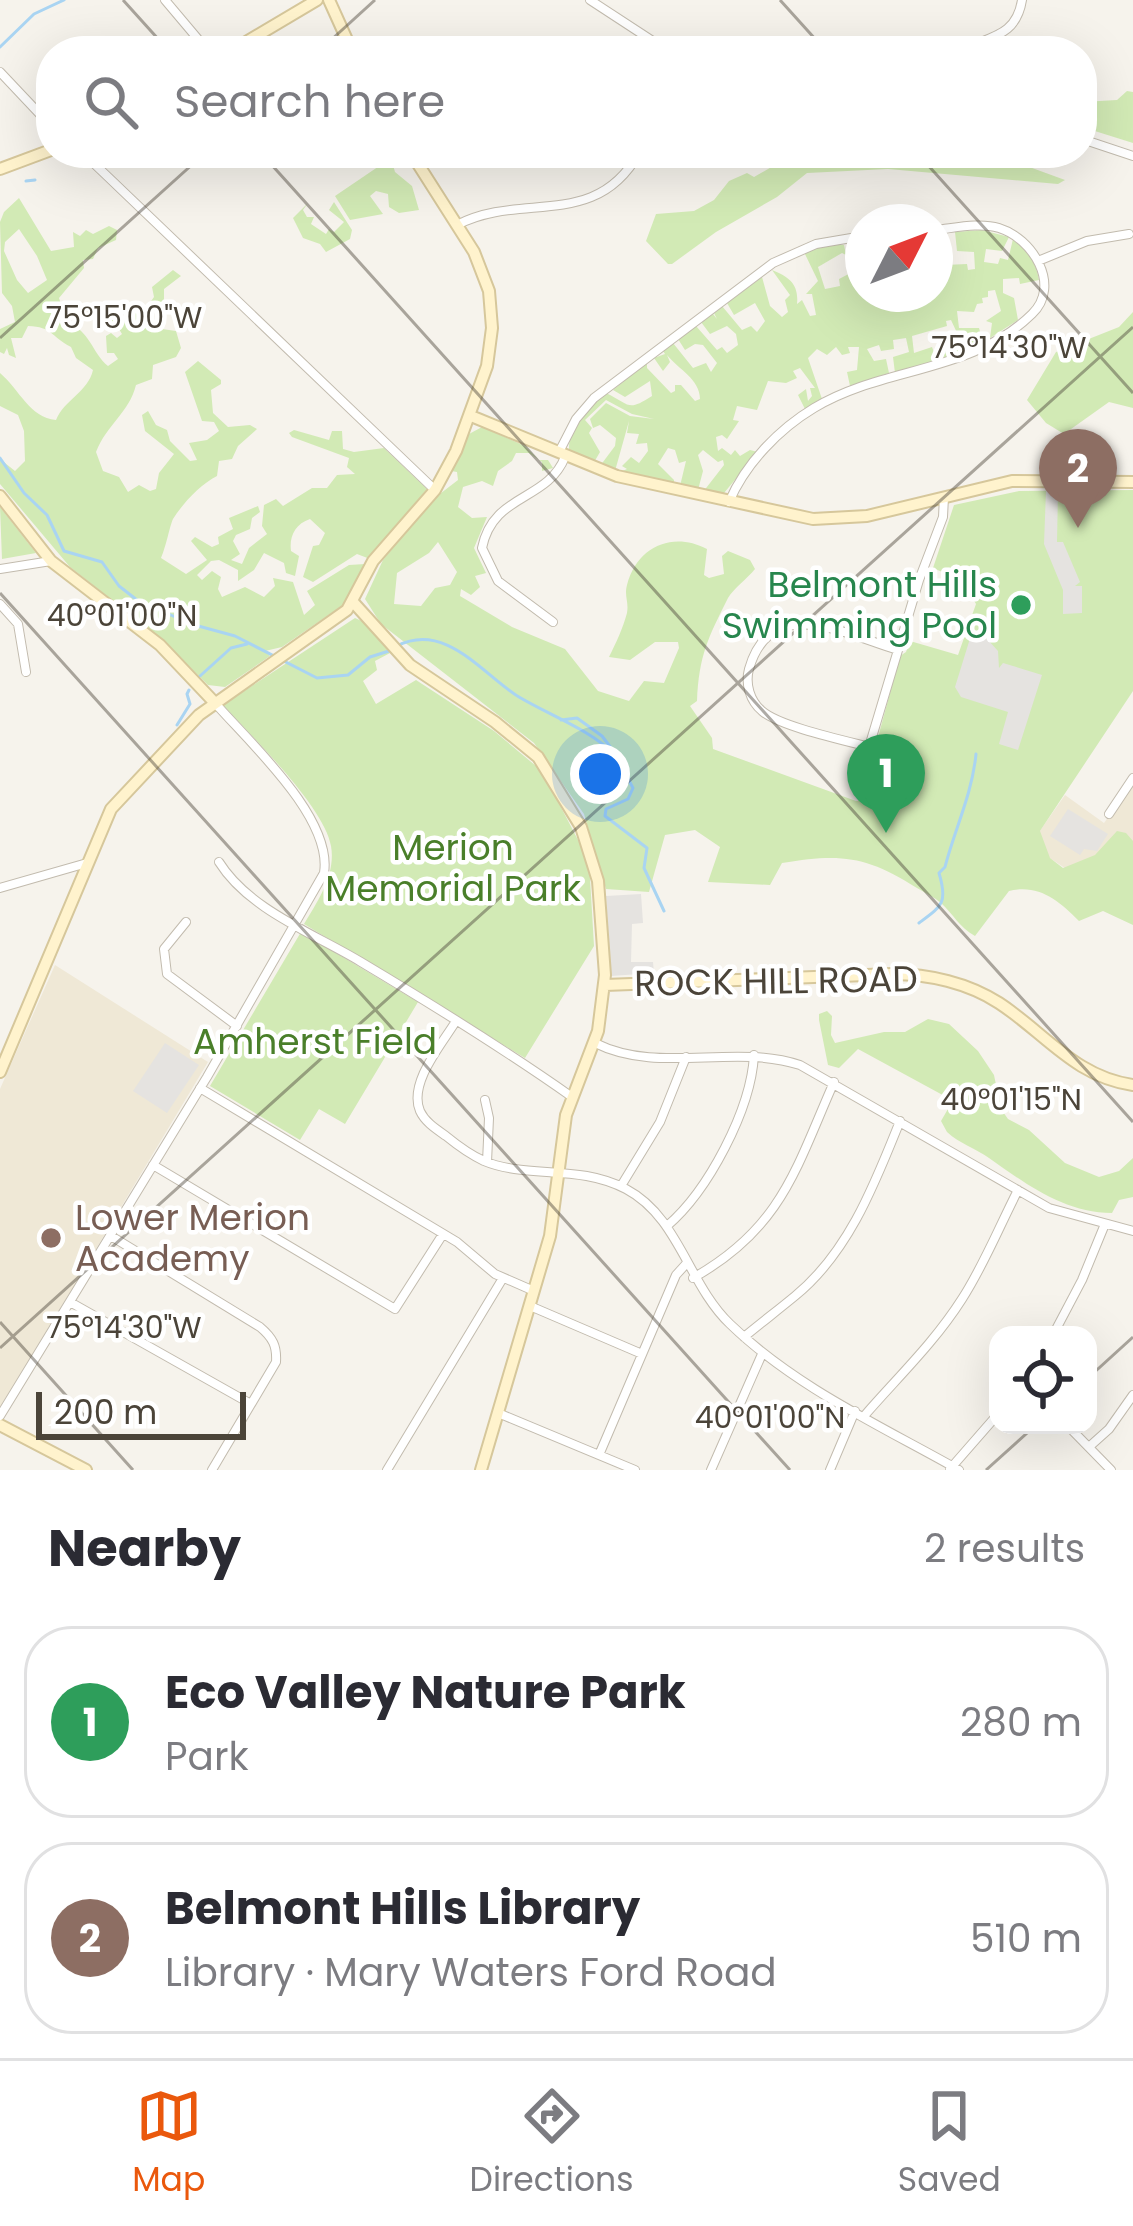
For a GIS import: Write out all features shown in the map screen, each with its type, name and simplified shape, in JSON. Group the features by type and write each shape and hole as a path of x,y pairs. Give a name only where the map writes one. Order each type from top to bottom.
{"main road":[{"path":"256,36 317,0"},
{"path":"329,0 345,36"},
{"path":"0,169 36,156"},
{"path":"0,1072 111,808 214,702 340,617 386,543 435,490 471,416 490,353 491,302 484,271 421,168"},
{"path":"471,416 617,476 803,518 867,517 1024,480 1133,482"},
{"path":"0,496 51,561 160,645 214,702"},
{"path":"353,602 417,671 523,743 555,779 581,826 596,871 604,985 595,1042 572,1097 550,1236 481,1470"},
{"name":"ROCK HILL ROAD","path":"604,985 892,974 930,977 987,996 1081,1068 1133,1085"},
{"path":"0,1420 86,1470"}],"street":[{"path":"165,0 195,36"},
{"path":"590,0 638,36"},
{"path":"998,36 1018,16 1022,0"},
{"path":"0,72 36,110"},
{"path":"1097,145 1133,156"},
{"path":"99,168 435,490"},
{"path":"458,226 482,214 588,200 616,182 627,168"},
{"path":"729,502 765,448 814,408 860,386 958,360 1036,310 1043,293 1038,261 1028,245 1006,230 989,226 953,229"},
{"path":"1038,261 1078,244 1129,234"},
{"path":"553,622 498,580 482,548 500,511 548,481 579,415 594,398 773,263 816,244 845,239"},
{"path":"869,746 943,517 944,497"},
{"path":"0,569 51,561"},
{"path":"0,604 17,624 26,672"},
{"path":"885,751 767,715 750,693 749,671 770,636 793,622 898,650"},
{"path":"0,1420 237,1027 324,873 323,841 290,790 214,702"},
{"path":"1109,814 1133,778"},
{"path":"219,862 238,884 296,925 572,1097"},
{"path":"0,887 87,863"},
{"path":"186,922 164,949 167,974 237,1027"},
{"path":"456,1022 420,1081 419,1109 430,1125 487,1162 593,1176 646,1202 667,1226 693,1277 720,1315 762,1354 953,1469 989,1425"},
{"path":"595,1042 635,1058 754,1055 800,1065 1053,1209 1133,1231"},
{"path":"667,1226 696,1198 716,1163 745,1095 754,1055"},
{"path":"621,1186 656,1130 686,1057"},
{"path":"693,1277 728,1255 771,1211 812,1142 834,1082"},
{"path":"200,1088 443,1234 503,1278 534,1291"},
{"path":"485,1100 487,1162"},
{"path":"744,1337 794,1297 837,1247 869,1196 901,1121"},
{"path":"153,1165 395,1309 443,1234"},
{"path":"830,1470 860,1413 920,1356 955,1310 1018,1190"},
{"path":"1058,1326 1105,1224"},
{"path":"111,1236 271,1336 277,1348 276,1363 212,1470"},
{"path":"599,1454 676,1274 686,1264"},
{"path":"387,1470 503,1278"},
{"path":"70,1302 251,1404"},
{"path":"530,1306 642,1354"},
{"path":"711,1470 762,1354"},
{"path":"1090,1446 1133,1395"},
{"path":"498,1413 635,1470"},
{"path":"1077,1434 1111,1470"}],"shaded area":[{"path":"1046,491 1058,492 1057,542 1063,542 1080,582 1075,586 1082,586 1082,613 1063,614 1063,590 1044,544"},
{"path":"972,632 998,651 999,668 1003,663 1042,675 1018,750 999,744 1008,712 961,697 955,687"},
{"path":"1133,783 1133,879 1080,878 1030,845 1065,795 1104,823"},
{"path":"1068,809 1108,834 1097,851 1084,849 1080,855 1050,836"},
{"path":"641,894 643,923 632,924 631,962 653,962 654,973 611,976 606,896"},
{"path":"55,965 208,1062 0,1409 0,1089"},
{"path":"165,1043 199,1065 167,1113 133,1091"}],"green space":[{"path":"1133,92 1133,143 1097,132 1097,101 1117,100"},
{"path":"376,168 394,168 412,186 419,210 399,213 389,207 388,194 376,191 370,196 383,214 350,220 335,196"},
{"path":"770,168 1032,168 1065,180 1058,184 888,169 807,173 672,264 646,241 656,214 694,211 714,200 729,181 747,173 754,177"},
{"path":"19,198 51,251 74,247 73,232 93,234 109,226 117,230 116,240 98,248 93,259 83,260 84,268 59,298 67,323 81,331 108,366 118,359 107,353 106,336 122,334 101,325 107,317 124,325 126,313 146,308 154,297 152,287 173,270 181,276 164,289 164,299 144,322 148,327 176,331 181,348 176,357 153,365 152,379 136,385 96,452 103,471 119,477 128,492 139,485 156,489 159,473 174,454 145,431 142,415 148,411 190,461 197,460 189,443 207,440 219,431 214,422 202,421 185,372 198,361 221,380 211,390 213,413 228,427 257,429 238,446 232,459 219,461 217,476 177,513 161,558 186,574 207,560 191,541 195,537 212,547 219,544 218,537 233,529 229,518 258,506 260,512 252,518 250,529 233,541 240,554 231,560 242,564 249,548 267,534 262,526 264,505 276,499 283,506 312,488 327,488 337,475 355,474 347,467 349,458 292,437 289,433 294,430 329,440 332,431 342,431 343,449 354,452 384,448 427,489 370,559 357,554 313,582 303,577 313,546 319,545 325,533 310,519 292,536 291,551 299,556 295,576 286,573 284,563 264,553 254,570 238,581 238,570 211,561 197,575 202,580 212,571 221,577 222,597 245,587 264,597 275,586 273,578 293,582 304,615 315,605 307,591 349,565 365,564 343,605 282,647 265,651 270,656 225,687 208,685 158,636 70,567 0,484 0,459 15,471 25,461 18,415 0,406 0,373 39,414 56,420 93,370 76,358 71,347 36,327 28,326 22,338 11,338 16,358 7,348 4,354 0,352 0,329 15,322 12,306 2,293 0,222","holes":["19,229 47,280 28,293 17,280 4,251 5,242"]},
{"path":"334,202 352,230 350,239 326,252 320,244 303,238 293,218 308,203 303,210 307,217 314,217 311,224 326,234 329,229 334,232 344,222 329,210"},
{"path":"982,230 1009,237 1002,251 986,249 984,262 1008,260 1013,239 1027,252 1039,280 1020,284 1019,278 1003,279 1003,293 1014,298 1018,320 990,338 992,323 986,321 1001,311 995,290 988,291 974,312 957,311 959,328 979,328 983,342 944,361 940,345 958,335 951,320 946,321 947,326 912,336 914,353 932,347 938,363 895,373 893,357 909,352 906,338 893,340 894,349 881,351 879,345 867,349 874,361 886,359 889,373 850,386 847,372 857,370 859,347 848,347 850,353 842,355 836,347 827,355 817,349 808,358 822,399 805,409 798,395 806,389 808,401 810,388 815,388 800,368 793,371 797,378 786,383 768,381 757,410 737,406 733,420 739,421 727,439 716,437 718,451 722,448 731,455 735,450 740,456 750,450 758,452 724,493 703,492 724,465 703,450 698,455 703,471 698,490 680,486 686,461 679,463 675,450 668,448 658,464 674,485 620,472 627,469 622,466 631,457 639,463 648,451 647,443 636,444 639,434 627,433 629,421 615,471 600,466 616,438 600,425 593,428 590,419 606,403 630,416 654,419 606,400 585,420 600,452 593,464 569,451 576,426 606,393 629,405 652,396 650,381 625,397 613,390 647,362 647,368 671,393 675,385 681,385 695,401 700,399 692,380 667,355 670,362 663,371 654,358 665,354 673,343 693,368 706,363 711,372 717,363 703,345 685,350 678,339 696,326 717,350 722,347 727,353 738,345 736,334 727,326 710,334 701,322 713,314 717,319 714,313 722,306 742,330 751,326 757,332 765,321 755,303 734,315 727,303 762,277 770,306 782,317 788,312 785,300 790,295 772,270 792,282 797,304 802,300 810,316 816,315 812,294 806,294 818,281 804,252 828,244 844,245 845,254 818,267 825,289 840,286 839,279 845,276 845,312 953,312 953,265 975,269 974,252 957,251 955,232"},
{"path":"1133,312 1133,408 1109,402 1064,434 1046,423 1027,400 1056,352 1119,327"},
{"path":"482,427 525,446 539,460 529,453 516,453 498,471 493,486 482,481 463,487 458,507 472,518 487,517 474,548 486,573 475,576 480,587 471,595 461,589 460,596 512,627 565,649 598,691 629,701 644,681 664,683 679,648 678,642 655,642 630,660 609,657 625,619 627,585 639,560 669,542 694,544 707,549 704,575 709,578 724,574 722,556 728,551 750,560 755,569 728,598 710,636 697,701 690,706 712,738 713,749 856,801 875,801 886,750 877,741 900,656 910,641 958,655 976,604 963,581 933,568 954,505 1019,491 1133,490 1133,691 1040,831 1050,858 1063,868 1095,855 1117,831 1126,833 1133,841 1133,925 1103,911 1079,921 1047,896 1020,889 1009,891 975,936 938,901 899,877 868,863 837,858 782,863 770,885 708,882 720,847 695,830 665,835 649,892 606,889 584,814 534,743 381,624 365,599 383,560 432,500 458,480 457,472 451,471 469,434","holes":["438,542 457,572 450,585 435,588 421,606 394,604 397,573"]},
{"path":"0,507 36,553 2,559"},
{"name":"Merion Memorial Park","path":"355,618 390,653 375,661 377,670 363,681 376,704 416,680 494,731 542,771 589,861 594,946 525,1058 304,924 325,887 331,846 315,811 223,705"},
{"name":"Amherst Field","path":"301,932 418,1002 345,1124 319,1109 300,1140 210,1086"},
{"path":"827,1011 832,1016 835,1043 905,1032 928,1019 949,1024 978,1051 994,1075 1001,1109 1008,1119 1029,1130 1065,1163 1099,1177 1119,1171 1133,1158 1133,1197 1119,1200 1112,1213 1062,1202 947,1132 941,1121 950,1099 858,1049 839,1068 828,1065 819,1020 819,1014"}],"waterway":[{"path":"0,47 34,14 64,0"},
{"path":"26,181 35,180"},
{"path":"0,458 24,493 47,515 64,551 102,562 119,586 137,600 191,624 235,636 317,678 348,675 370,657 389,651"},
{"path":"397,646 415,640 448,645 519,697 582,730 615,755 633,788 628,799 606,809 605,816 647,848 644,868 664,911"},
{"path":"200,676 231,648 247,644"},
{"path":"177,725 190,704 189,690"},
{"path":"561,720 577,718 602,736 614,752"},
{"path":"919,923 941,903 939,873 967,798 976,754"}],"place":[{"name":"Belmont Hills Library","path":"1078,528"},
{"name":"Belmont Hills Swimming Pool","path":"1021,605"},
{"name":"Eco Valley Nature Park","path":"886,833"},
{"name":"Lower Merion Academy","path":"51,1238"}]}
